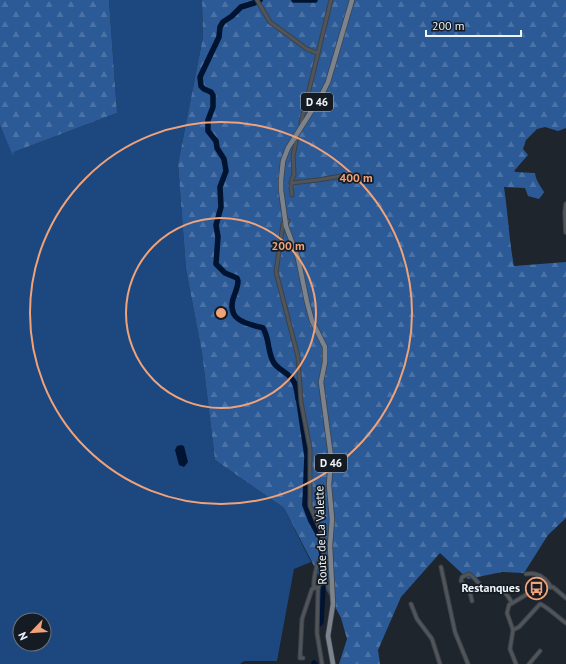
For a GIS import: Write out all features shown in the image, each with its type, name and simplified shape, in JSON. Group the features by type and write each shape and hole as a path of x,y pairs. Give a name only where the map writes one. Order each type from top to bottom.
{"main road":[{"name":"Route de La Valette","path":"333,664 328,636 333,609 330,546 332,519 329,485 330,457 321,382 325,362 325,348 312,321 295,246 286,222 282,200 281,180 283,161 288,148 321,96 328,82 352,0"}],"street":[{"path":"257,0 270,22 307,49 317,53"},
{"path":"302,124 317,53 331,0"},
{"path":"292,194 291,183 294,175 293,156 295,135"},
{"path":"291,183 341,176"},
{"path":"566,204 566,232"},
{"path":"286,222 283,224 276,272 298,357 301,402 310,449 310,506 322,534 324,581 333,594"},
{"path":"322,559 319,562 314,579 316,587 317,633 322,664"},
{"path":"441,567 455,632 468,664"},
{"path":"526,574 535,573 541,576 551,587"},
{"path":"472,601 470,592 461,581 462,577 469,574 485,588 503,592 508,596 512,603"},
{"path":"303,658 300,658 302,619 310,594 324,581"},
{"path":"516,664 510,649 513,630 506,611 509,605 536,588 555,588 566,598"},
{"path":"410,604 416,618 432,639 440,664"},
{"path":"513,630 519,627 540,604 544,605 566,623"},
{"path":"529,664 540,651"}],"shaded area":[{"path":"109,0 202,0 203,37 178,164 186,269 202,353 215,460 284,508 311,562 294,569 277,661 244,661 240,664 0,664 0,125 13,155 14,152 117,113"},
{"path":"177,446 184,446 188,462 184,467 179,465 175,450"}],"green space":[{"path":"0,0 109,0 117,113 14,152 13,156 0,125"},
{"path":"202,0 566,0 566,128 558,131 545,127 537,129 526,140 523,149 528,155 514,171 535,173 537,181 544,192 539,199 528,196 525,188 504,187 514,266 566,262 566,518 548,535 524,573 502,572 468,579 440,553 401,597 378,650 380,664 339,664 347,639 341,618 284,508 215,460 202,353 186,269 178,164 203,37"}],"waterway":[{"path":"260,0 241,7 223,22 220,27 219,37 200,77 201,86 213,95 213,107 208,120 208,131 216,141 217,148 224,159 226,171 220,187 221,207 216,225 218,237 216,264 225,273 237,278 238,286 233,299 233,312 236,317 245,323 263,328 267,337 272,359 274,363 293,380 296,386 298,399"},
{"path":"294,0 315,0"},
{"path":"299,402 307,456 305,504"},
{"path":"305,505 311,521 321,539 323,587 321,622 319,624"}],"place":[{"name":"Restanques","path":"536,588"}]}
